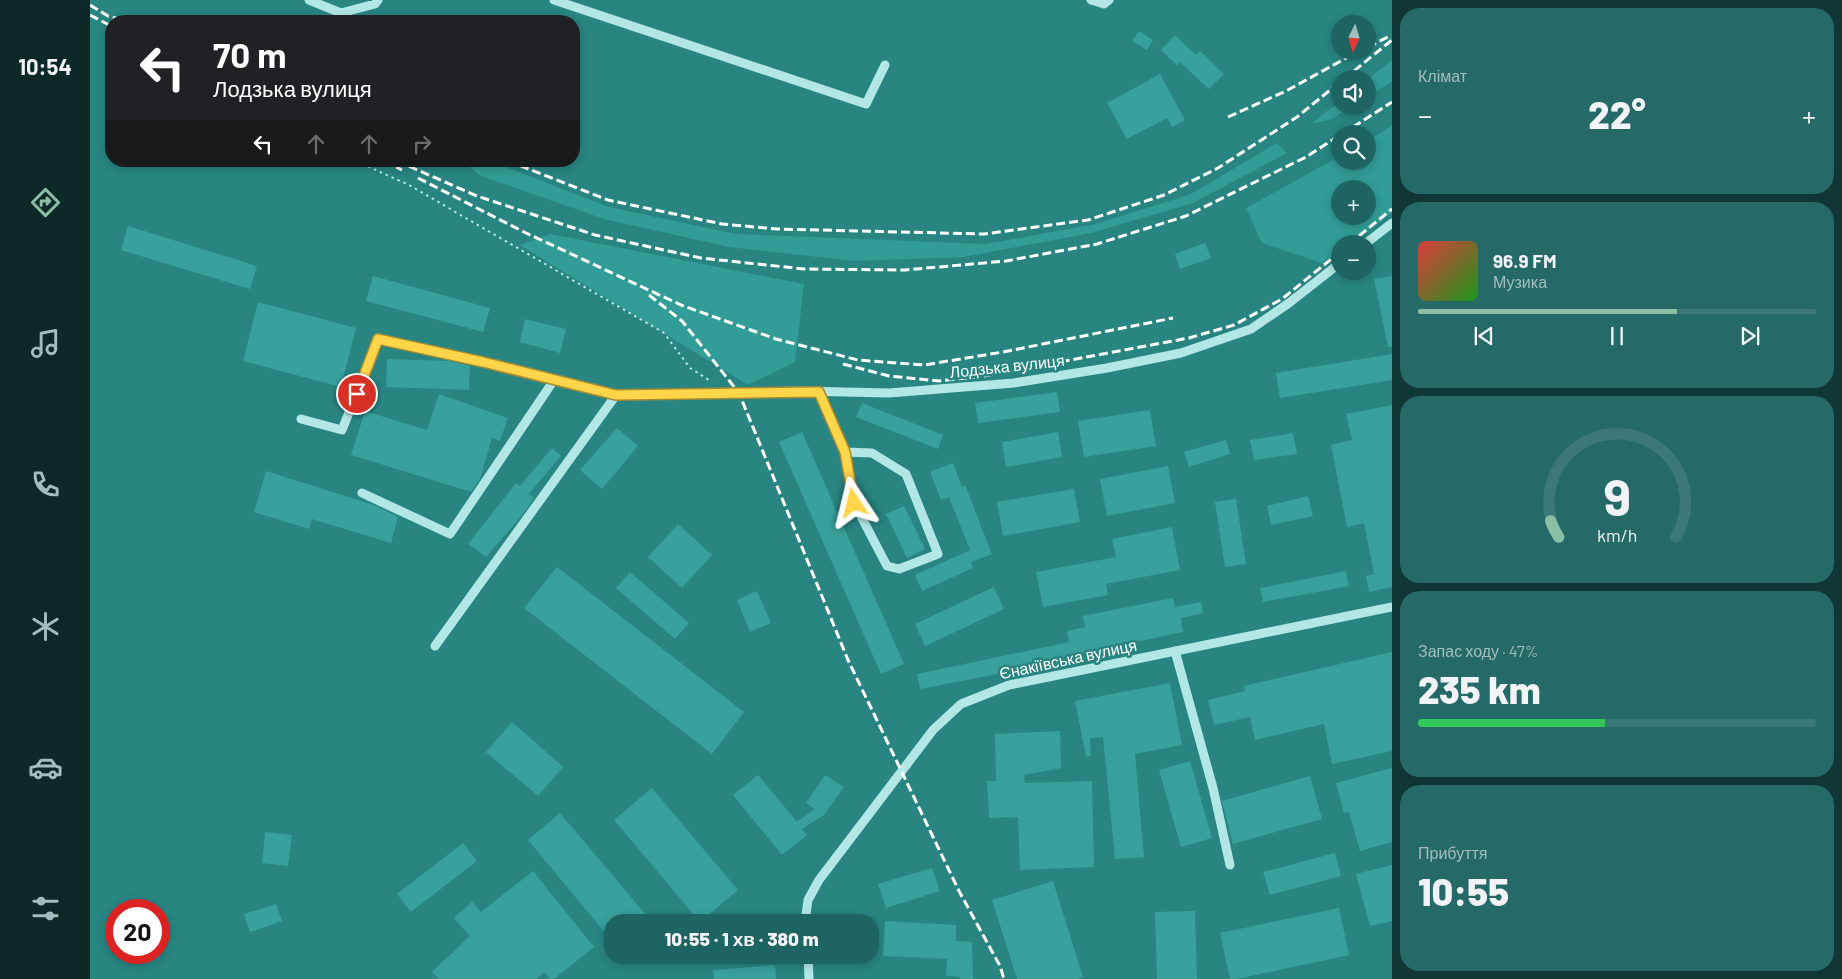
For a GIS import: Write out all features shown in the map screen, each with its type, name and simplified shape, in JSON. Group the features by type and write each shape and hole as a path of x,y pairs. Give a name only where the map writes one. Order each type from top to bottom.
{"street":[{"path":"308,0 341,13 376,2"},
{"path":"554,0 866,104 885,65"},
{"path":"1091,0 1104,4 1109,0"},
{"path":"1376,235 1392,223"},
{"name":"Лодзька вулиця","path":"301,419 342,430 378,339 616,395 889,392 1014,383 1107,368 1181,352 1251,329 1289,303 1331,270"},
{"path":"362,493 450,534 554,380"},
{"path":"819,392 845,452 854,503 887,566 899,569 938,554 906,474 872,453 845,452"},
{"path":"435,646 616,395"},
{"name":"Єнакіївська вулиця","path":"807,914 808,900 819,880 933,730 961,704 1009,685 1392,607"},
{"path":"1174,651 1213,788 1230,865"},
{"path":"808,964 809,979"}],"path":[{"path":"369,167 409,185 664,333 690,368 713,383"}],"green space":[{"path":"1392,60 1392,81 1376,92 1376,73"},
{"path":"1331,108 1331,115 1338,115 1332,119 1311,124"},
{"path":"1392,125 1392,213 1376,225 1376,180 1331,180 1331,225 1376,225 1362,235 1331,235 1331,257 1322,263 1262,243 1246,208 1331,161 1331,170 1376,170 1376,136"},
{"path":"1277,143 1287,153 1193,203 1091,233 964,257 854,261 729,247 604,219 479,175 470,167 506,167 609,207 736,234 986,244 1096,224 1191,194"},
{"path":"550,234 804,284 795,362 748,385 520,245"}],"building":[{"path":"1139,31 1153,40 1147,50 1132,41"},
{"path":"1175,35 1196,55 1200,51 1224,74 1209,89 1180,62 1177,65 1161,50"},
{"path":"1160,74 1185,120 1172,127 1167,118 1127,139 1107,103"},
{"path":"128,226 257,266 250,289 121,250"},
{"path":"1205,243 1211,258 1180,269 1175,254"},
{"path":"373,276 490,308 483,332 366,301"},
{"path":"1392,276 1392,347 1388,347 1374,280"},
{"path":"258,302 356,328 341,387 243,361"},
{"path":"525,319 566,329 560,353 520,342"},
{"path":"1392,354 1392,380 1280,398 1276,373"},
{"path":"387,359 448,361 470,366 469,390 386,387"},
{"path":"1057,392 1060,412 978,423 975,403"},
{"path":"439,394 508,418 500,441 492,438 480,479 471,492 351,455 365,411 427,430"},
{"path":"862,403 943,435 938,449 856,417"},
{"path":"1392,405 1392,587 1369,592 1366,576 1374,574 1364,523 1347,527 1331,445 1352,440 1346,414"},
{"path":"1150,410 1156,446 1084,457 1078,421"},
{"path":"617,428 638,446 602,489 580,470"},
{"path":"802,432 904,664 881,674 779,442"},
{"path":"1058,432 1062,457 1006,467 1002,442"},
{"path":"1293,433 1297,454 1254,460 1250,440"},
{"path":"1226,440 1230,454 1189,467 1184,452"},
{"path":"552,448 561,456 529,494 534,498 523,514 486,557 468,544 516,483 520,486"},
{"path":"953,463 962,487 965,485 992,554 971,562 973,568 922,591 915,575 970,550 949,497 941,500 931,475 931,471"},
{"path":"1168,466 1175,503 1107,516 1100,479"},
{"path":"266,471 374,505 398,517 391,543 312,519 309,529 254,512"},
{"path":"1074,489 1080,522 1003,536 997,502"},
{"path":"1308,496 1313,516 1271,525 1267,506"},
{"path":"1236,499 1246,564 1225,567 1215,502"},
{"path":"904,506 925,549 907,558 886,514"},
{"path":"678,524 712,555 682,588 648,557"},
{"path":"1172,527 1180,570 1106,584 1108,595 1043,607 1036,572 1116,557 1112,539"},
{"path":"557,567 744,712 712,754 524,608"},
{"path":"1346,571 1349,586 1263,602 1260,588"},
{"path":"630,572 689,623 675,639 616,588"},
{"path":"994,587 1004,609 925,646 915,624"},
{"path":"757,591 771,623 750,632 737,600"},
{"path":"1173,598 1175,607 1201,602 1203,613 1181,618 1183,632 1059,658 1060,664 1033,669 1033,667 920,689 917,674 1069,642 1067,631 1085,627 1083,616"},
{"path":"1392,652 1392,751 1332,764 1324,724 1255,740 1250,717 1214,725 1208,700 1245,691 1244,686"},
{"path":"1170,683 1182,745 1135,754 1144,857 1115,859 1103,737 1090,738 1091,756 1086,757 1075,701"},
{"path":"512,722 563,767 538,796 486,752"},
{"path":"1060,731 1061,768 1024,775 1025,783 1092,781 1094,867 1020,870 1018,817 989,818 987,781 996,781 995,734"},
{"path":"1190,761 1212,838 1181,847 1159,770"},
{"path":"1392,768 1392,842 1360,851 1349,812 1344,813 1336,783"},
{"path":"758,775 797,822 815,809 806,803 825,775 844,787 824,815 802,829 807,835 782,855 733,795"},
{"path":"1310,776 1322,819 1233,844 1222,801"},
{"path":"652,788 738,890 710,914 693,914 614,820"},
{"path":"560,813 645,914 604,914 604,931 528,840"},
{"path":"265,832 292,835 288,866 262,863"},
{"path":"463,843 477,861 411,912 397,894"},
{"path":"1335,853 1341,876 1270,895 1263,872"},
{"path":"1392,865 1392,921 1370,926 1356,874"},
{"path":"932,868 940,891 886,908 878,884"},
{"path":"533,871 594,947 554,979 550,979 544,972 536,979 439,979 432,972 470,936 454,918 472,902 481,912"},
{"path":"1053,881 1083,977 1078,979 1017,979 992,900"},
{"path":"276,904 282,921 250,932 244,914"},
{"path":"1339,908 1349,955 1230,979 1220,933"},
{"path":"1195,911 1197,979 1157,979 1155,912"},
{"path":"885,921 956,925 956,941 972,942 973,979 946,976 947,959 883,956"},
{"path":"775,965 776,979 714,979 713,970"}],"railway":[{"path":"90,5 106,15"},
{"path":"90,15 105,23"},
{"path":"1376,43 1390,36"},
{"path":"1355,70 1392,40"},
{"path":"1228,117 1286,91 1343,60"},
{"path":"523,167 608,200 722,224 777,229 984,234 1088,220 1164,195 1218,168 1297,117 1331,89"},
{"path":"1356,125 1392,102"},
{"path":"411,167 477,196 595,235 701,258 804,269 905,270 1006,261 1097,244 1186,216 1306,157 1331,141"},
{"path":"396,167 402,170"},
{"path":"418,178 526,233 681,305 776,339 858,360 924,365 1003,352 1173,318"},
{"path":"1360,235 1392,209"},
{"path":"843,364 889,376 939,381 984,376 1189,338 1234,325 1282,299 1331,259"},
{"path":"649,295 682,321 739,393 848,660 959,891 1000,966 1004,979"}],"route":[{"path":"357,394 378,339 483,362 616,395 650,396 819,392 845,452 854,503"}]}
